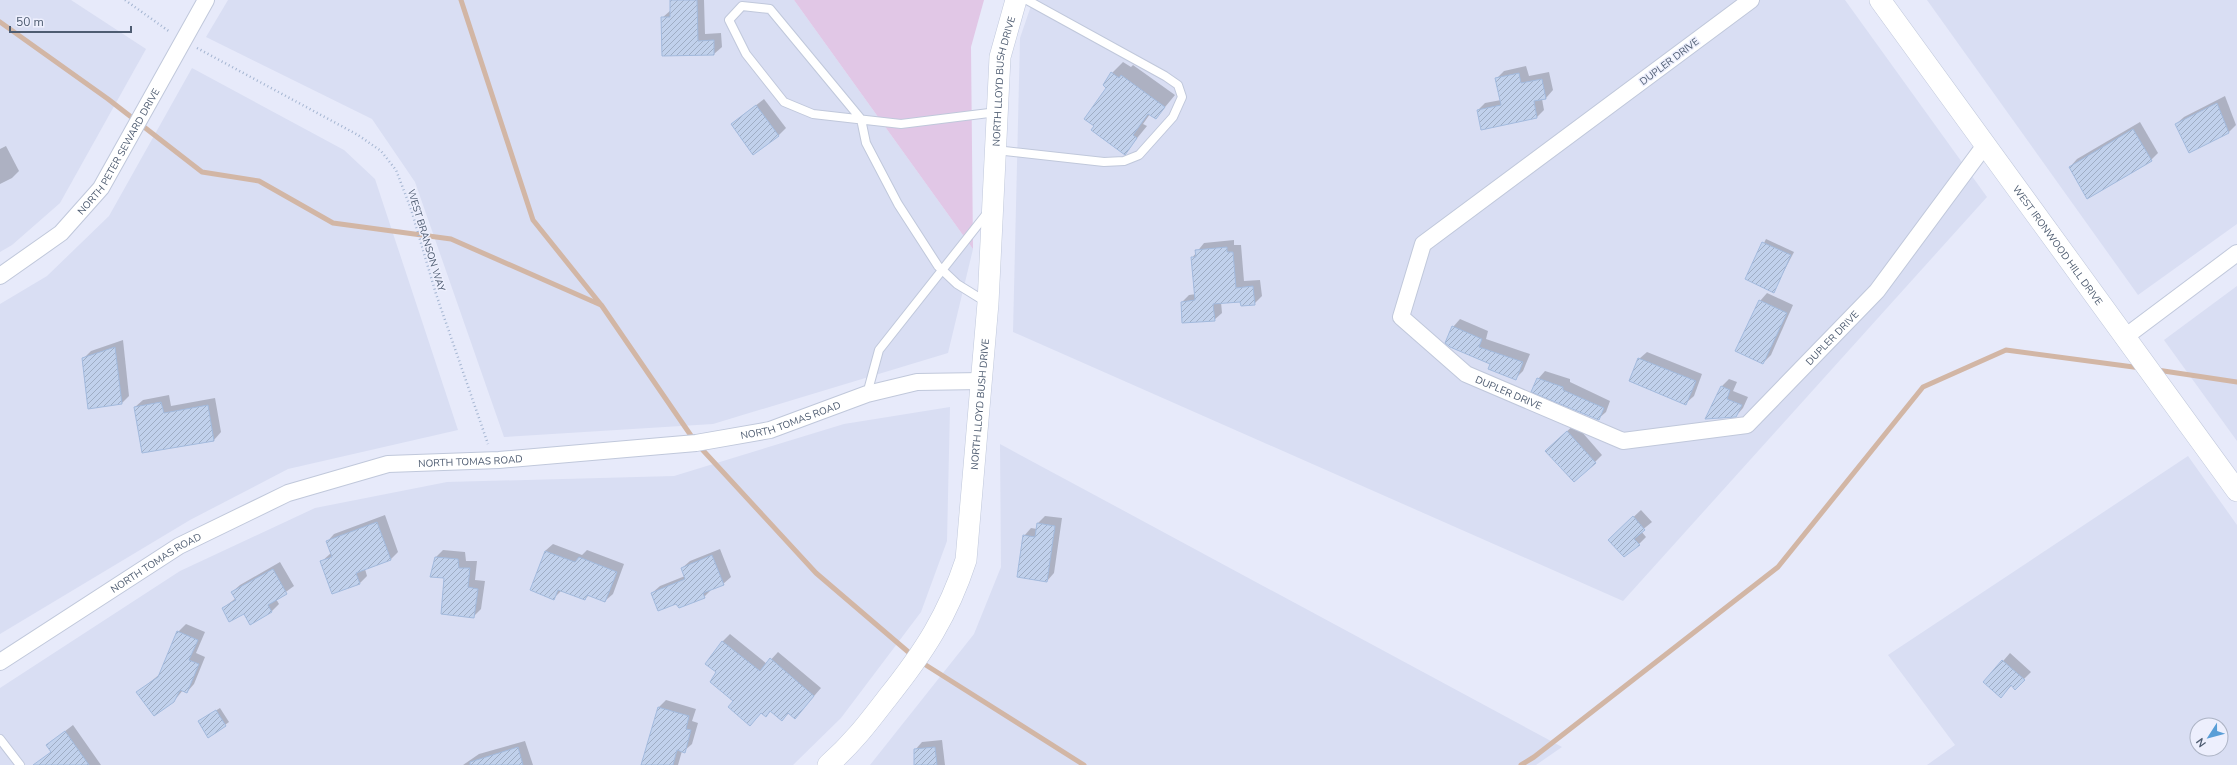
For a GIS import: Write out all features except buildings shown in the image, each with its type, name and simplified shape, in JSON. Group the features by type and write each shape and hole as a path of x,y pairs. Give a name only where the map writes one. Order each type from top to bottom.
{"street":[{"name":"NORTH PETER SEWARD DRIVE","path":"0,276 61,233 100,188 206,0"},
{"name":"NORTH LLOYD BUSH DRIVE","path":"828,765 852,743 917,660 942,621 956,590 966,560 988,303 1000,57 1016,0"},
{"name":"DUPLER DRIVE","path":"1751,0 1423,244 1401,317 1466,374 1623,442 1747,425 1877,291 1985,145"},
{"name":"WEST IRONWOOD HILL DRIVE","path":"1880,0 2237,491"},
{"path":"2125,336 2237,254"},
{"name":"NORTH TOMAS ROAD","path":"0,662 178,546 288,493 388,464 494,460 696,443 770,430 867,394 918,382 982,381"}],"lane":[{"path":"996,150 1104,162 1124,162 1139,155 1173,117 1182,97 1178,86 1166,76 1027,0"},
{"path":"988,303 957,284 942,270 898,204 866,143 861,119 770,9 742,6 729,20 746,54 784,102 813,114 861,119 901,124 998,112"},
{"path":"867,394 879,350 993,206"},
{"path":"0,739 20,765"}],"path":[{"name":"WEST BRANSON WAY","path":"124,0 184,40 358,134 381,151 396,170 411,209 436,294 494,460"}],"shaded area":[{"path":"0,0 71,0 146,49 60,203 12,245 0,252"},
{"path":"228,0 794,0 973,249 948,353 713,424 504,437 415,182 372,119 206,37"},
{"path":"794,0 984,0 971,47 973,249"},
{"path":"1033,0 1845,0 1987,197 1623,601 1013,332 1020,38"},
{"path":"1927,0 2237,0 2237,224 2138,295"},
{"path":"192,68 344,150 375,179 458,430 288,469 190,520 0,634 0,304 47,276 109,216"},
{"path":"2237,286 2237,441 2164,340"},
{"path":"950,407 947,541 921,612 841,718 793,765 0,765 0,688 180,571 315,508 447,482 674,476 844,424"},
{"path":"1000,444 1562,747 1536,765 870,765 974,634 1001,567"},
{"path":"2188,456 2237,525 2237,765 1927,765 1955,745 1888,655"}],"waterway":[{"path":"461,0 533,220 602,306 694,440"},
{"path":"0,22 108,99 202,172 259,181 333,223 451,239 601,305"},
{"path":"1521,765 1534,757 1778,567 1923,387 2006,350 2141,368"},
{"path":"2157,370 2237,382"},
{"path":"699,446 816,573 913,656"},
{"path":"921,662 1084,765"}]}
